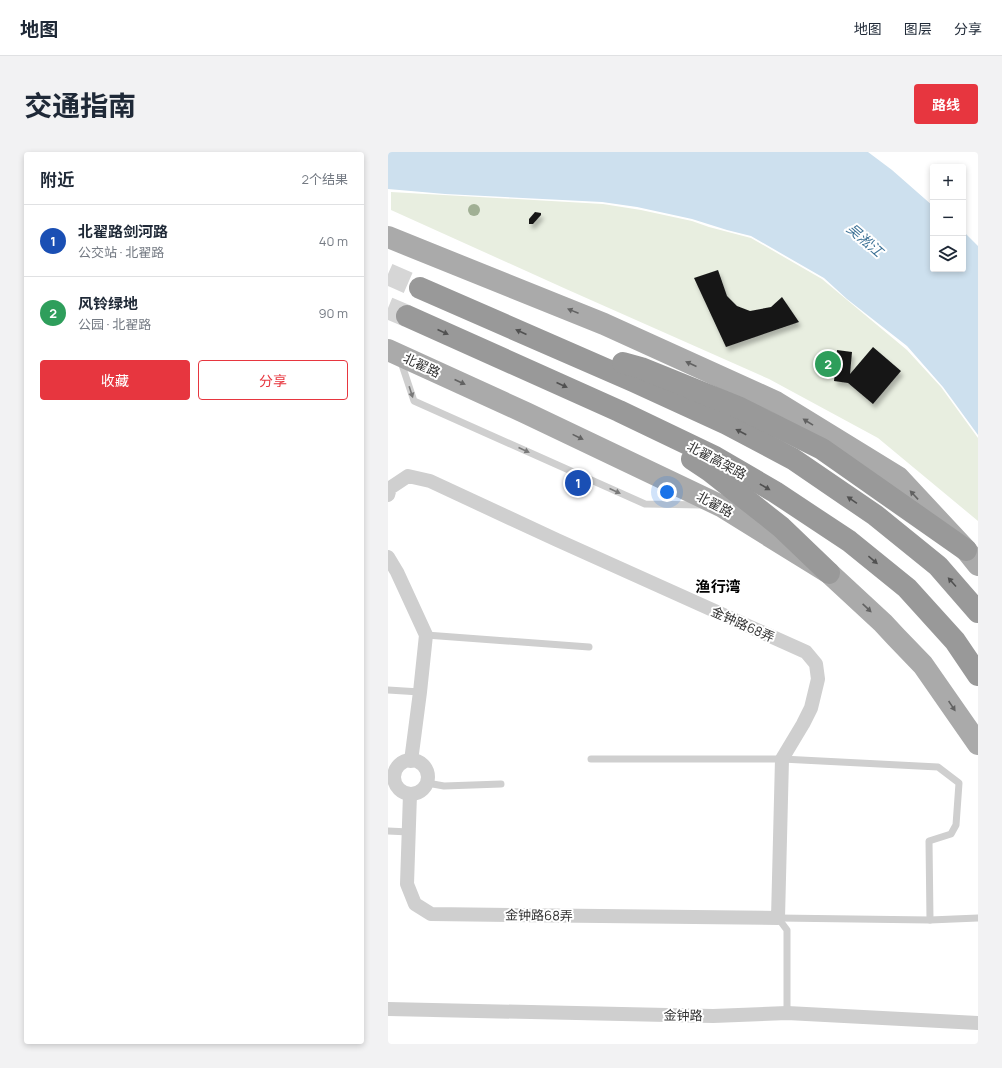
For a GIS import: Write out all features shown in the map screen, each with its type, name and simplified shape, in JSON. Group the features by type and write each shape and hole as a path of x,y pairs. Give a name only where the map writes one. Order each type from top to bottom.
{"highway":[{"path":"420,288 633,380 727,424 793,460 875,515 938,566 978,612"},
{"name":"北翟高架路","path":"407,316 619,410 716,457 775,492 850,540 907,588 955,641 978,675"},
{"path":"553,346 641,368 740,408 822,450 972,557"},
{"path":"619,410 710,470 781,527 828,573"}],"main road":[{"path":"388,237 604,324 776,402 898,477 972,557"},
{"name":"北翟路","path":"393,352 526,413 721,506 828,573 883,623 923,665 978,744"}],"street":[{"name":"金钟路68弄","path":"388,495 390,488 408,476 430,480 557,540 806,652 816,664 818,679 811,708 782,759 778,918 431,914 415,904 407,884 410,794"},
{"path":"388,557 392,572 426,635 411,761"},
{"path":"411,761 420,763 424,766 428,778 424,788 419,792 410,794 402,792 391,780 398,766 411,761"},
{"name":"金钟路","path":"388,1009 714,1016 787,1013 978,1023"}],"lane":[{"path":"393,352 414,400 644,504 721,506"},
{"path":"426,635 589,648"},
{"path":"388,690 420,692"},
{"path":"591,759 782,759 938,768 959,783 956,825 951,834 929,841 930,920"},
{"path":"427,783 444,786 501,784"},
{"path":"388,831 409,832"},
{"path":"778,918 930,920 978,918"},
{"name":"金钟路68弄","path":"778,918 787,930 787,1013"}],"shaded area":[{"path":"391,192 603,204 641,210 692,221 751,238 822,279 907,350 941,387 978,438 978,521 878,438 769,379 391,210"}],"water":[{"name":"吴淞江","path":"388,152 868,152 892,170 930,203 930,272 966,272 966,234 978,246 978,435 943,387 907,346 847,299 824,278 751,236 692,219 637,207 602,202 445,194 388,189"}],"building":[{"path":"535,212 541,213 541,215 533,224 529,224 529,219"},
{"path":"718,270 727,296 737,306 750,311 771,307 782,297 799,322 726,347 694,278"},
{"path":"873,347 901,371 873,404 848,383 834,381 837,350 852,352 850,374"}],"tunnel":[{"path":"388,274 420,288"},
{"path":"388,308 407,316"}],"place":[{"name":"风铃绿地","path":"828,364"},
{"name":"北翟路剑河路","path":"578,483"}],"district":[{"name":"渔行湾","path":"718,587"}]}
